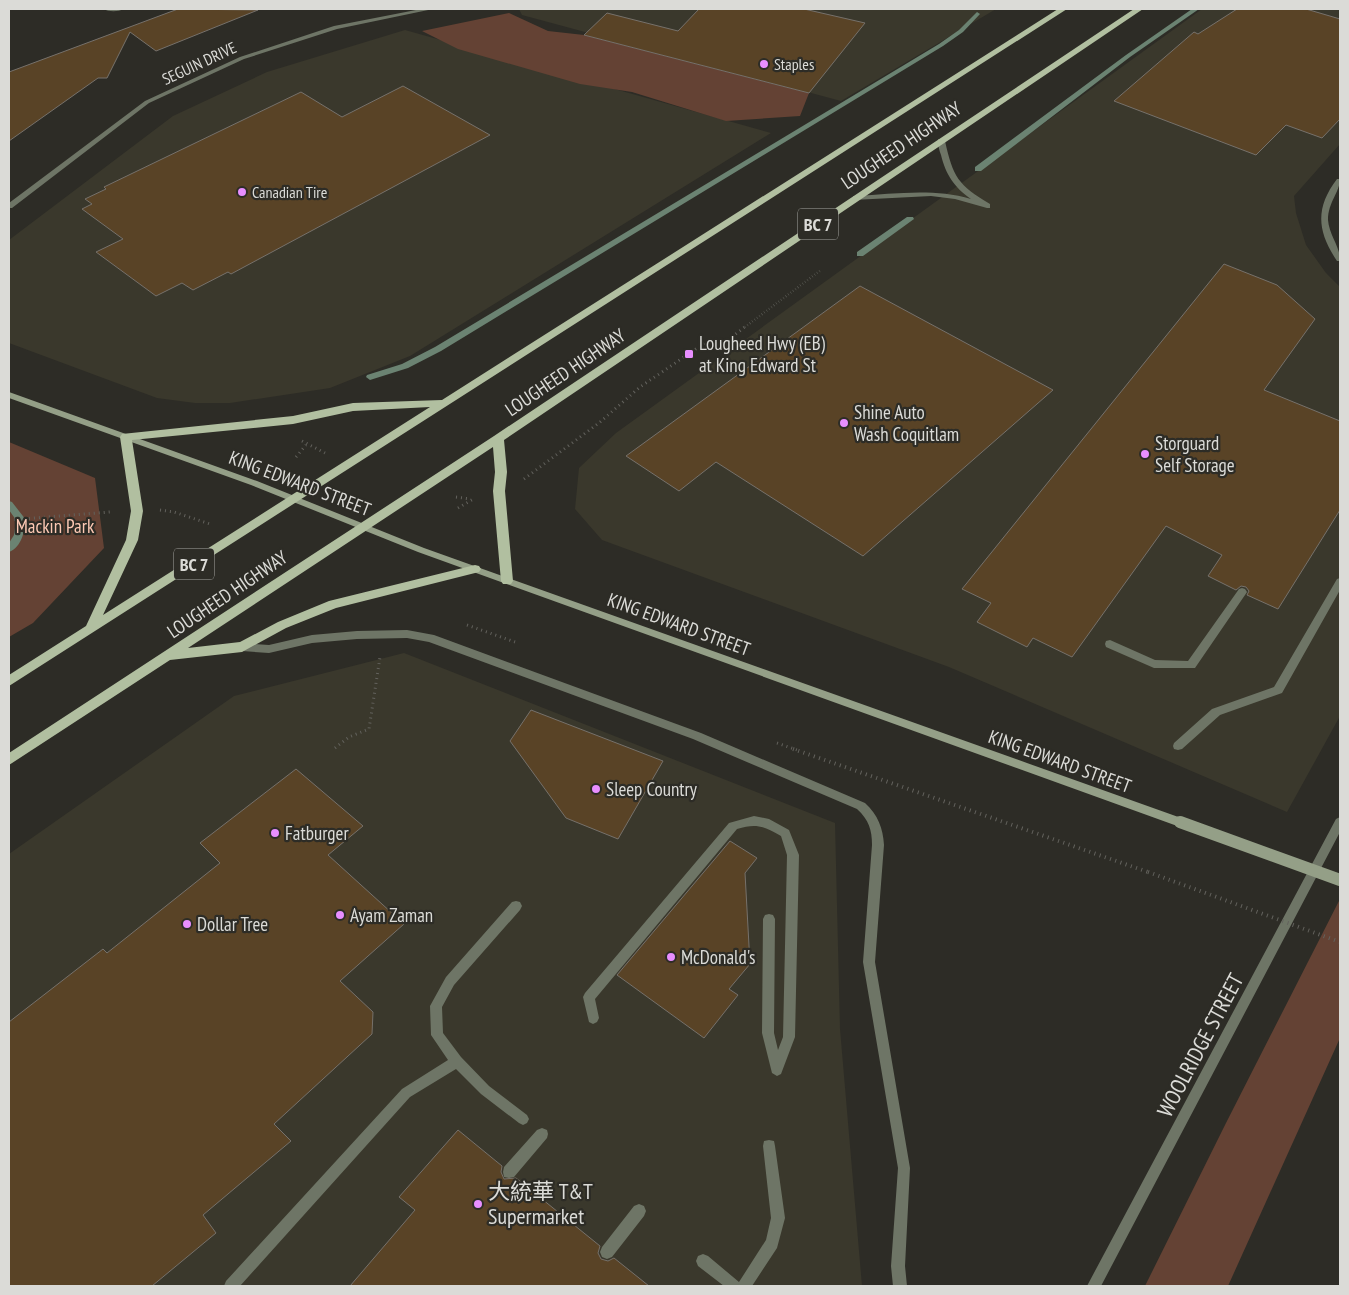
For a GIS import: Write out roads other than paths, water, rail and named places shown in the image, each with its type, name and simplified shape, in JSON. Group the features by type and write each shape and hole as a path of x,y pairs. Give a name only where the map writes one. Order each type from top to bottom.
{"main road":[{"name":"LOUGHEED HIGHWAY","path":"9,681 1063,9"},
{"name":"LOUGHEED HIGHWAY","path":"9,760 362,526 498,439 1139,9"},
{"name":"KING EDWARD STREET","path":"9,395 296,499 507,581 1340,880"},
{"path":"90,629 132,540 137,511 126,437 293,420 353,407 446,403"},
{"path":"498,439 501,472 499,490 507,581"},
{"path":"167,656 242,647 282,625 333,604 475,569"}],"street":[{"path":"107,9 120,9"},
{"name":"SEGUIN DRIVE","path":"9,206 147,102 242,58 336,27 430,9"},
{"path":"856,198 931,194 956,197 987,206 963,192 949,175 941,141"},
{"path":"1340,181 1329,196 1324,219 1329,238 1340,259"},
{"path":"1178,746 1216,712 1278,690 1340,582"},
{"path":"1110,644 1154,664 1191,665 1242,592"},
{"path":"242,647 269,649 312,638 358,635 407,634 430,638 697,736 861,806 871,815 878,829 878,846 869,962 904,1168 898,1266 900,1286"},
{"path":"593,1018 589,997 733,826 752,819 768,823 785,833 793,855 789,1037 776,1070 768,1034 770,919"},
{"name":"WOOLRIDGE STREET","path":"1094,1286 1340,822"},
{"path":"516,906 450,981 436,1006 437,1035 457,1061 485,1090 523,1119"},
{"path":"231,1286 406,1093 457,1061"},
{"path":"510,1172 542,1134"},
{"path":"744,1286 772,1243 778,1218 769,1146"},
{"path":"607,1252 639,1211"},
{"path":"703,1261 734,1286"}],"waterway":[{"path":"978,169 1128,56 1196,9"},
{"path":"370,377 405,366 438,349 941,45 961,31 977,14"},
{"path":"860,254 910,219"},
{"path":"9,504 21,520 19,536 9,549"}],"place":[{"name":"Staples","path":"764,64"},
{"name":"Canadian Tire","path":"242,192"},
{"name":"Lougheed Hwy (EB) at King Edward St","path":"689,354"},
{"name":"Shine Auto Wash Coquitlam","path":"844,423"},
{"name":"Storguard Self Storage","path":"1145,454"},
{"name":"Sleep Country","path":"596,789"},
{"name":"Fatburger","path":"275,833"},
{"name":"Ayam Zaman","path":"340,915"},
{"name":"Dollar Tree","path":"187,924"},
{"name":"McDonald's","path":"671,957"},
{"name":"大統華 T&T Supermarket","path":"478,1204"}],"park label":[{"name":"Mackin Park","path":"55,526"}]}
